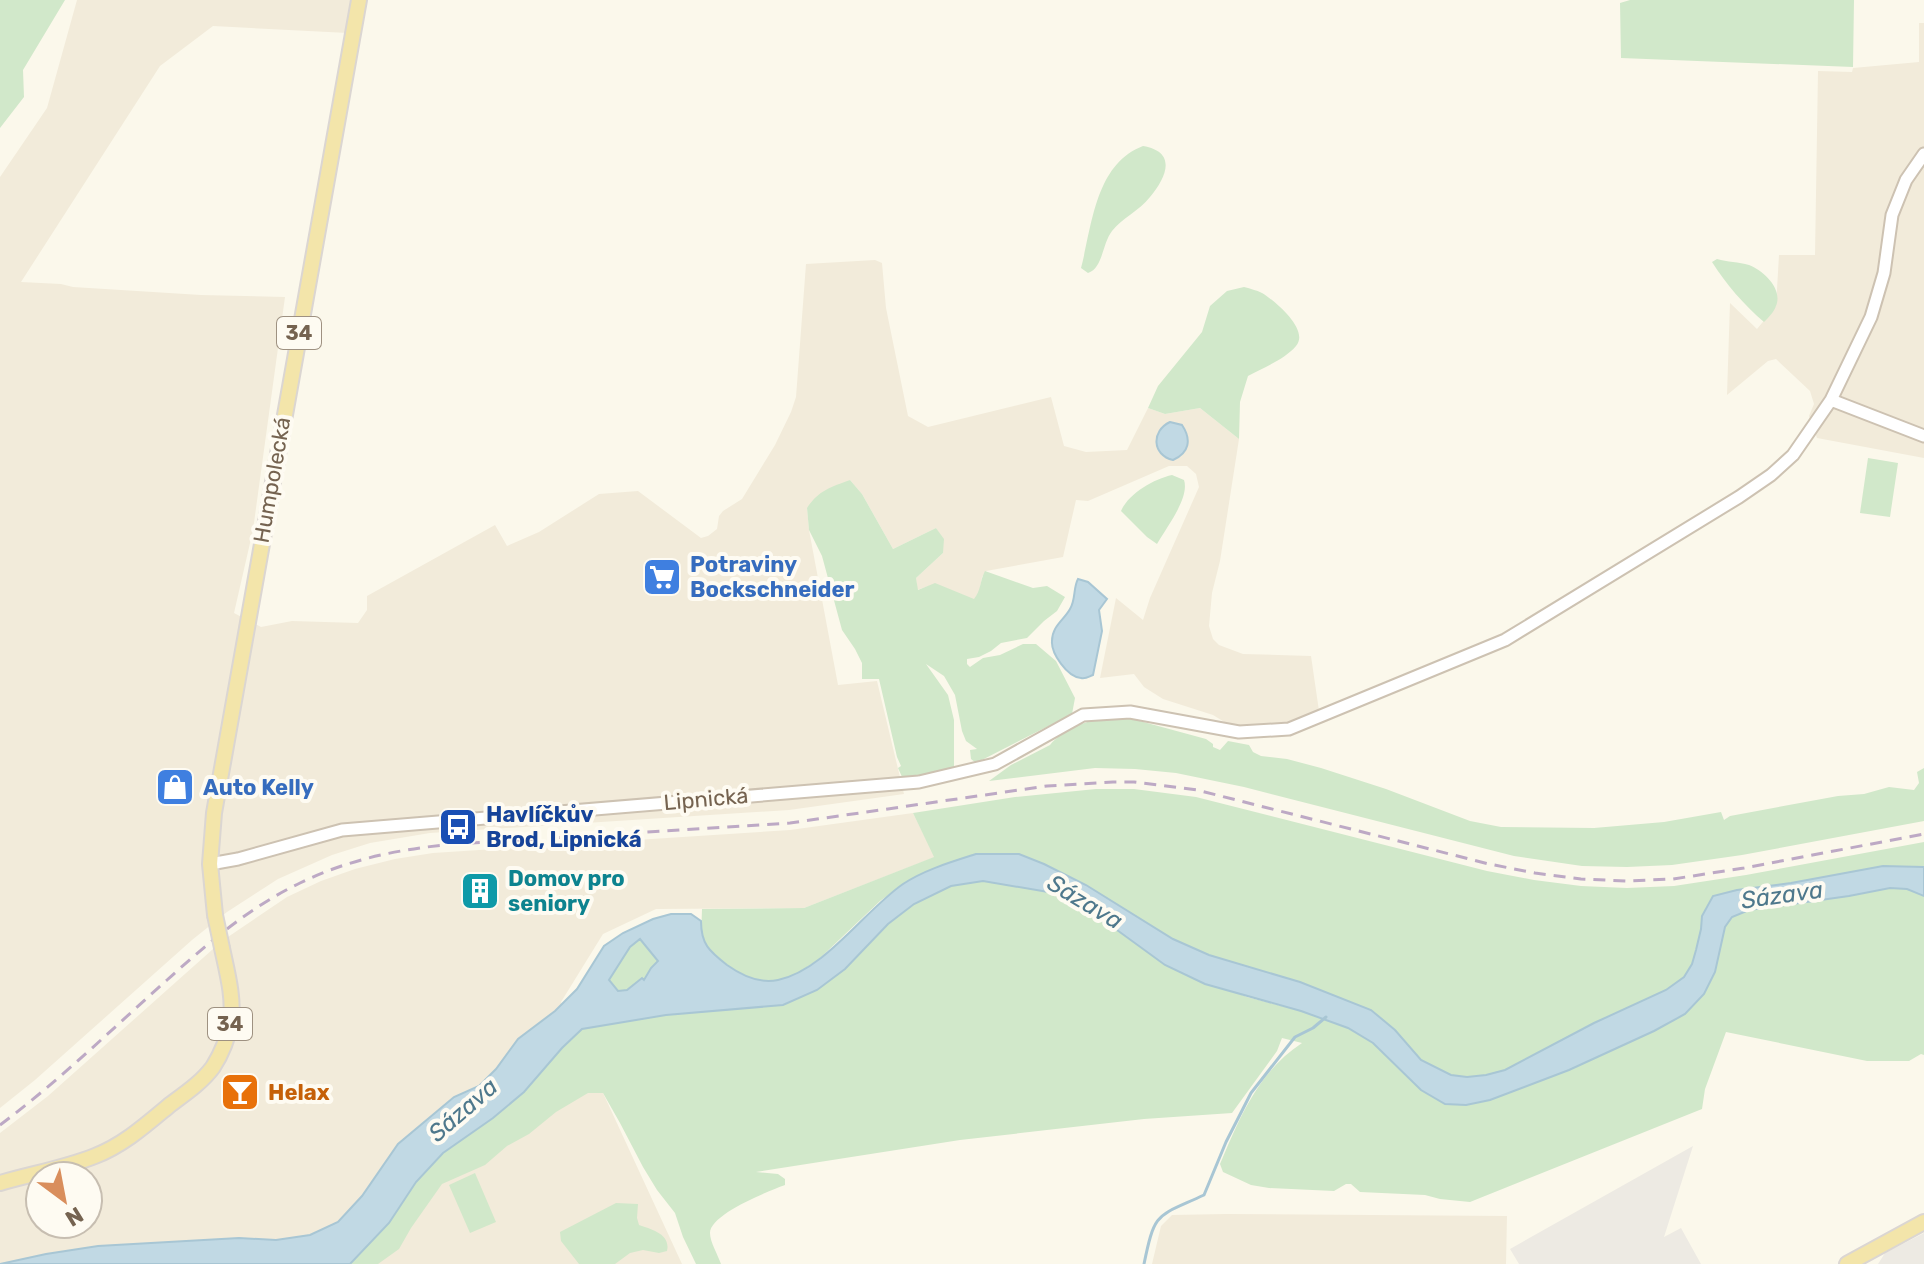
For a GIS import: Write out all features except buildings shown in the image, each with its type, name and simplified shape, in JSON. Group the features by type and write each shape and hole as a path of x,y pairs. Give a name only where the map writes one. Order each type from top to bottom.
{"main road":[{"name":"Humpolecká","path":"0,1183 85,1160 133,1134 202,1079 223,1049 231,1023 231,997 215,915 210,864 214,813 359,0"},
{"path":"1847,1264 1924,1222"}],"street":[{"name":"Lipnická","path":"210,864 342,830 919,782 995,764 1083,715 1130,712 1239,732 1289,729 1505,640 1739,497 1793,455 1831,400 1871,317 1884,273 1892,215 1906,180 1924,154"},
{"path":"1831,400 1924,436"}],"shaded area":[{"path":"77,0 353,0 348,33 213,26 160,66 21,282 201,295 285,297 253,530 234,613 261,627 292,621 358,623 367,610 367,596 495,525 507,546 539,532 599,494 638,491 701,538 708,536 717,529 723,511 742,499 791,412 796,397 806,264 875,260 882,263 886,308 908,416 928,427 1051,397 1064,446 1086,452 1127,450 1148,408 1165,414 1200,408 1239,439 1209,626 1213,639 1219,645 1243,654 1311,656 1319,711 1290,722 1237,727 1213,715 1163,699 1144,687 1134,674 1100,678 1116,598 1143,620 1199,487 1196,474 1187,466 1169,466 1088,501 1076,500 1063,557 986,571 974,600 935,584 917,590 916,578 943,553 943,539 936,528 893,549 862,494 850,480 807,508 809,530 838,685 877,681 904,794 789,810 430,833 370,843 332,855 278,879 227,912 0,1108 0,177 47,108"},
{"path":"1919,23 1924,23 1924,458 1817,438 1809,416 1814,404 1810,391 1776,359 1768,361 1727,395 1730,303 1757,329 1776,306 1779,255 1815,255 1818,71 1852,72 1853,68 1919,62"},
{"path":"913,813 935,857 804,908 656,909 603,934 561,1002 682,1264 0,1264 0,1133 48,1096 222,941 287,897 355,869 433,853 790,830"},
{"path":"1693,1146 1664,1237 1681,1228 1701,1264 1519,1264 1510,1249"},
{"path":"1172,1215 1507,1216 1506,1264 1152,1264 1161,1226"},
{"path":"1924,1233 1924,1264 1878,1264 1885,1253"}],"green space":[{"path":"0,0 65,0 23,70 24,97 0,128"},
{"path":"1630,0 1854,0 1853,67 1621,58 1620,3"},
{"path":"1143,146 1154,149 1165,160 1161,182 1146,202 1112,231 1100,261 1088,273 1081,268 1098,198 1115,167"},
{"path":"1717,259 1749,265 1771,281 1777,293 1776,306 1764,322 1723,278 1712,262"},
{"path":"1244,287 1262,293 1282,309 1295,324 1299,339 1286,355 1248,376 1240,402 1239,439 1200,408 1165,414 1148,408 1158,386 1202,332 1210,306 1227,291"},
{"path":"1868,458 1898,463 1890,517 1860,513"},
{"path":"1172,475 1184,480 1184,495 1157,544 1121,511 1130,498 1143,488"},
{"path":"850,480 862,494 893,549 936,528 944,539 943,553 916,578 918,590 935,583 974,599 985,571 1033,588 1047,586 1065,597 1057,611 1027,638 1001,643 979,657 967,659 967,664 970,667 983,658 1000,655 1023,644 1036,644 1056,661 1075,698 1072,714 976,763 971,759 970,750 977,749 966,741 955,695 944,676 926,664 948,695 954,720 954,769 942,774 903,779 879,679 862,679 862,663 842,630 822,556 809,530 807,508 816,497"},
{"path":"1105,717 1125,717 1206,739 1220,750 1228,741 1249,745 1253,752 1261,756 1321,768 1470,821 1501,827 1594,828 1664,822 1721,812 1724,820 1730,816 1864,794 1889,787 1914,790 1919,783 1917,772 1924,768 1924,821 1672,865 1582,866 1514,856 1244,787 1176,773 1095,768 989,781 1011,765 1050,745 1068,730"},
{"path":"1096,789 1134,789 1196,797 1487,871 1581,886 1674,886 1924,842 1924,867 1883,866 1737,890 1702,916 1692,964 1684,977 1666,990 1594,1023 1505,1070 1467,1077 1451,1075 1421,1060 1395,1030 1371,1010 1300,982 1209,955 1173,939 1086,885 1019,855 906,882 880,901 819,959 796,974 777,981 756,980 735,971 714,956 701,938 702,909 804,908 934,857 913,813 1015,797"},
{"path":"983,881 1054,893 1117,930 1165,965 1247,997 1301,1011 1348,1028 1373,1043 1421,1090 1445,1104 1466,1105 1490,1100 1569,1070 1684,1014 1715,972 1725,927 1732,917 1749,910 1890,888 1907,889 1924,896 1924,1055 1909,1061 1867,1061 1726,1032 1705,1089 1702,1109 1470,1202 1425,1195 1360,1192 1351,1184 1334,1191 1269,1188 1251,1185 1223,1172 1220,1164 1252,1097 1273,1068 1302,1043 1282,1038 1277,1051 1232,1113 1144,1119 960,1140 756,1172 778,1174 785,1179 785,1185 719,1218 710,1237 721,1264 696,1264 675,1213 643,1167 603,1093 588,1093 507,1146 485,1165 442,1184 399,1249 378,1264 350,1264 389,1223 416,1182 443,1153 524,1092 582,1029 666,1015 783,1005 845,969 888,924 914,904 951,886"},
{"path":"641,939 659,961 644,980 627,990 618,991 608,980 630,947"},
{"path":"475,1173 496,1222 470,1233 449,1185"},
{"path":"616,1203 638,1204 639,1225 663,1236 667,1251 630,1253 615,1264 579,1264 561,1241 560,1232"}],"water":[{"path":"1170,422 1182,425 1188,441 1183,454 1173,460 1161,453 1156,442 1160,431"},
{"path":"1078,579 1088,582 1107,599 1099,610 1102,631 1093,675 1084,678 1076,677 1065,669 1052,646 1056,627 1072,605"},
{"name":"Sázava","path":"976,854 1019,854 1086,885 1173,939 1209,955 1300,982 1371,1010 1395,1030 1421,1060 1451,1075 1467,1077 1505,1070 1594,1023 1666,990 1684,977 1692,964 1702,916 1713,896 1883,866 1924,867 1924,896 1907,889 1890,888 1749,910 1732,917 1725,927 1715,972 1704,994 1685,1014 1569,1070 1490,1100 1466,1105 1445,1104 1421,1090 1373,1043 1348,1028 1301,1011 1205,984 1165,965 1117,930 1054,893 983,881 951,886 914,904 888,924 845,969 817,990 783,1005 666,1015 582,1029 524,1092 443,1153 416,1182 389,1223 350,1264 0,1264 98,1246 239,1238 276,1240 310,1235 338,1222 362,1196 398,1144 454,1097 479,1086 518,1039 555,1011 577,989 604,946 623,933 653,919 671,914 691,914 701,921 707,946 727,965 751,978 778,980 812,965 903,884 929,870","holes":["640,939 658,961 644,980 642,978 627,990 618,991 609,980 630,947"]}],"waterway":[{"path":"1144,1264 1151,1234 1160,1218 1204,1195 1251,1093 1295,1037 1326,1017"}],"railway":[{"path":"0,1125 247,914 318,875 356,861 414,849 790,823 1047,786 1113,782 1197,790 1489,864 1581,879 1673,879 1924,834"}],"place":[{"name":"Potraviny Bockschneider","path":"662,577"},
{"name":"Auto Kelly","path":"175,787"},
{"name":"Havlíčkův Brod, Lipnická","path":"458,827"},
{"name":"Domov pro seniory","path":"480,891"},
{"name":"Helax","path":"240,1092"}]}
